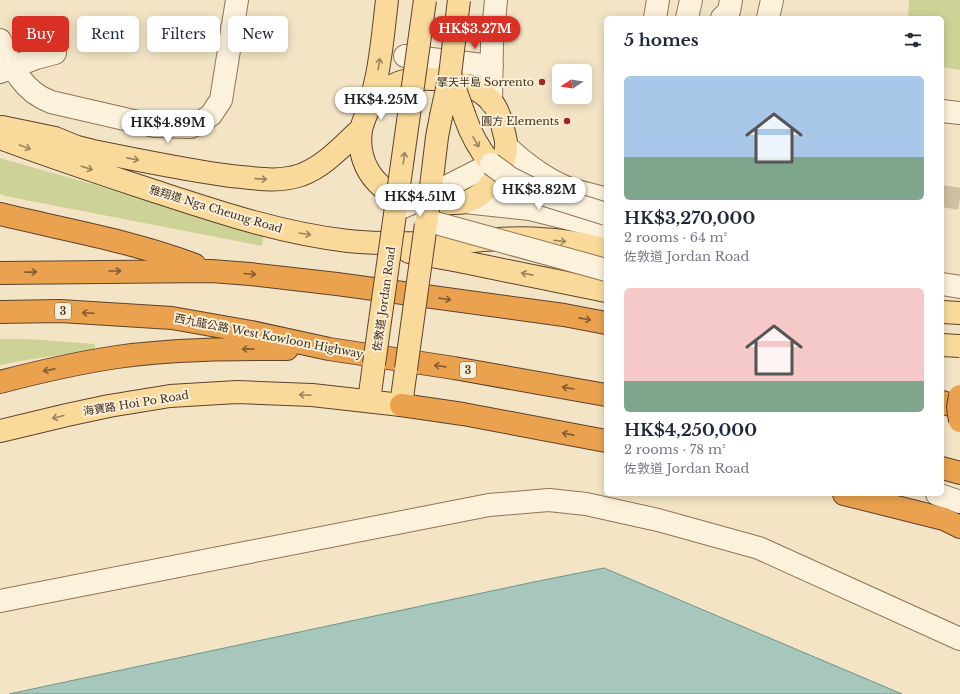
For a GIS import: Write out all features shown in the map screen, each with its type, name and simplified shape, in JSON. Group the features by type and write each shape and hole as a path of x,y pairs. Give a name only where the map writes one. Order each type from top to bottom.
{"highway":[{"path":"0,199 65,220 106,238"},
{"path":"0,214 65,230 106,238 162,254 211,272"},
{"path":"0,273 211,272 250,274 337,284 564,315 604,323"},
{"name":"西九龍公路 West Kowloon Highway","path":"0,312 60,311 172,318 251,332 329,349 454,368 604,395"},
{"path":"0,382 63,367 112,358 145,354 217,350 329,349"},
{"path":"960,396 958,407 960,421"},
{"path":"944,403 960,408"},
{"path":"401,405 463,414 604,442"},
{"path":"944,469 960,473"},
{"path":"852,496 955,522"}],"main road":[{"path":"371,102 391,85 411,79 443,79 473,88 491,102 499,113 502,122 506,146 503,162 494,181 484,191 465,202 429,204 416,202 394,195 383,189 373,179 361,153 360,142 361,130 371,102 379,65 387,0"},
{"name":"佐敦道 Jordan Road","path":"370,401 425,0"},
{"path":"401,405 430,195 436,137 450,75 459,0"},
{"path":"450,75 470,132 481,152 491,164"},
{"path":"0,127 55,138 77,147 93,151 196,172 269,180 291,178 310,171 332,156 361,130"},
{"name":"雅翔道 Nga Cheung Road","path":"0,138 226,215 294,233 349,241 412,244 512,238 542,239 582,244 604,250"},
{"path":"391,249 459,261 604,291"},
{"path":"944,312 960,313"},
{"path":"944,344 960,346"},
{"name":"海寶路 Hoi Po Road","path":"0,431 109,406 170,396 238,392 312,395 401,405"}],"street":[{"path":"234,16 237,0"},
{"path":"491,102 496,0"},
{"path":"655,16 658,0"},
{"path":"724,16 729,11 731,0"},
{"path":"768,16 772,0"},
{"path":"0,40 6,70 39,98 155,126 191,127 211,115 220,100 228,52"},
{"path":"6,70 36,58 55,53"},
{"path":"405,56 492,66"},
{"path":"944,110 960,114"},
{"path":"506,146 523,160 553,180 569,188 604,198"},
{"path":"396,210 430,195 491,164 510,178 542,194 604,213"},
{"path":"465,202 530,209 604,228"},
{"path":"426,220 604,269"},
{"path":"944,270 960,273"},
{"path":"944,284 960,287"},
{"path":"944,297 960,300"},
{"path":"944,345 960,351"},
{"path":"943,496 960,502"},
{"path":"0,601 489,505 548,500 586,504 658,520 759,548 960,639"}],"green space":[{"path":"909,0 960,0 960,70 944,67 944,16 908,16"},
{"path":"0,158 127,194 265,225 262,246 5,196 0,194"},
{"path":"0,339 27,339 95,344 95,350 0,365"}],"water":[{"path":"604,568 902,694 9,694 529,583"}],"tunnel":[{"path":"944,196 960,199"}],"place":[{"name":"擎天半島 Sorrento","path":"542,82"},
{"name":"圓方 Elements","path":"567,121"}]}
